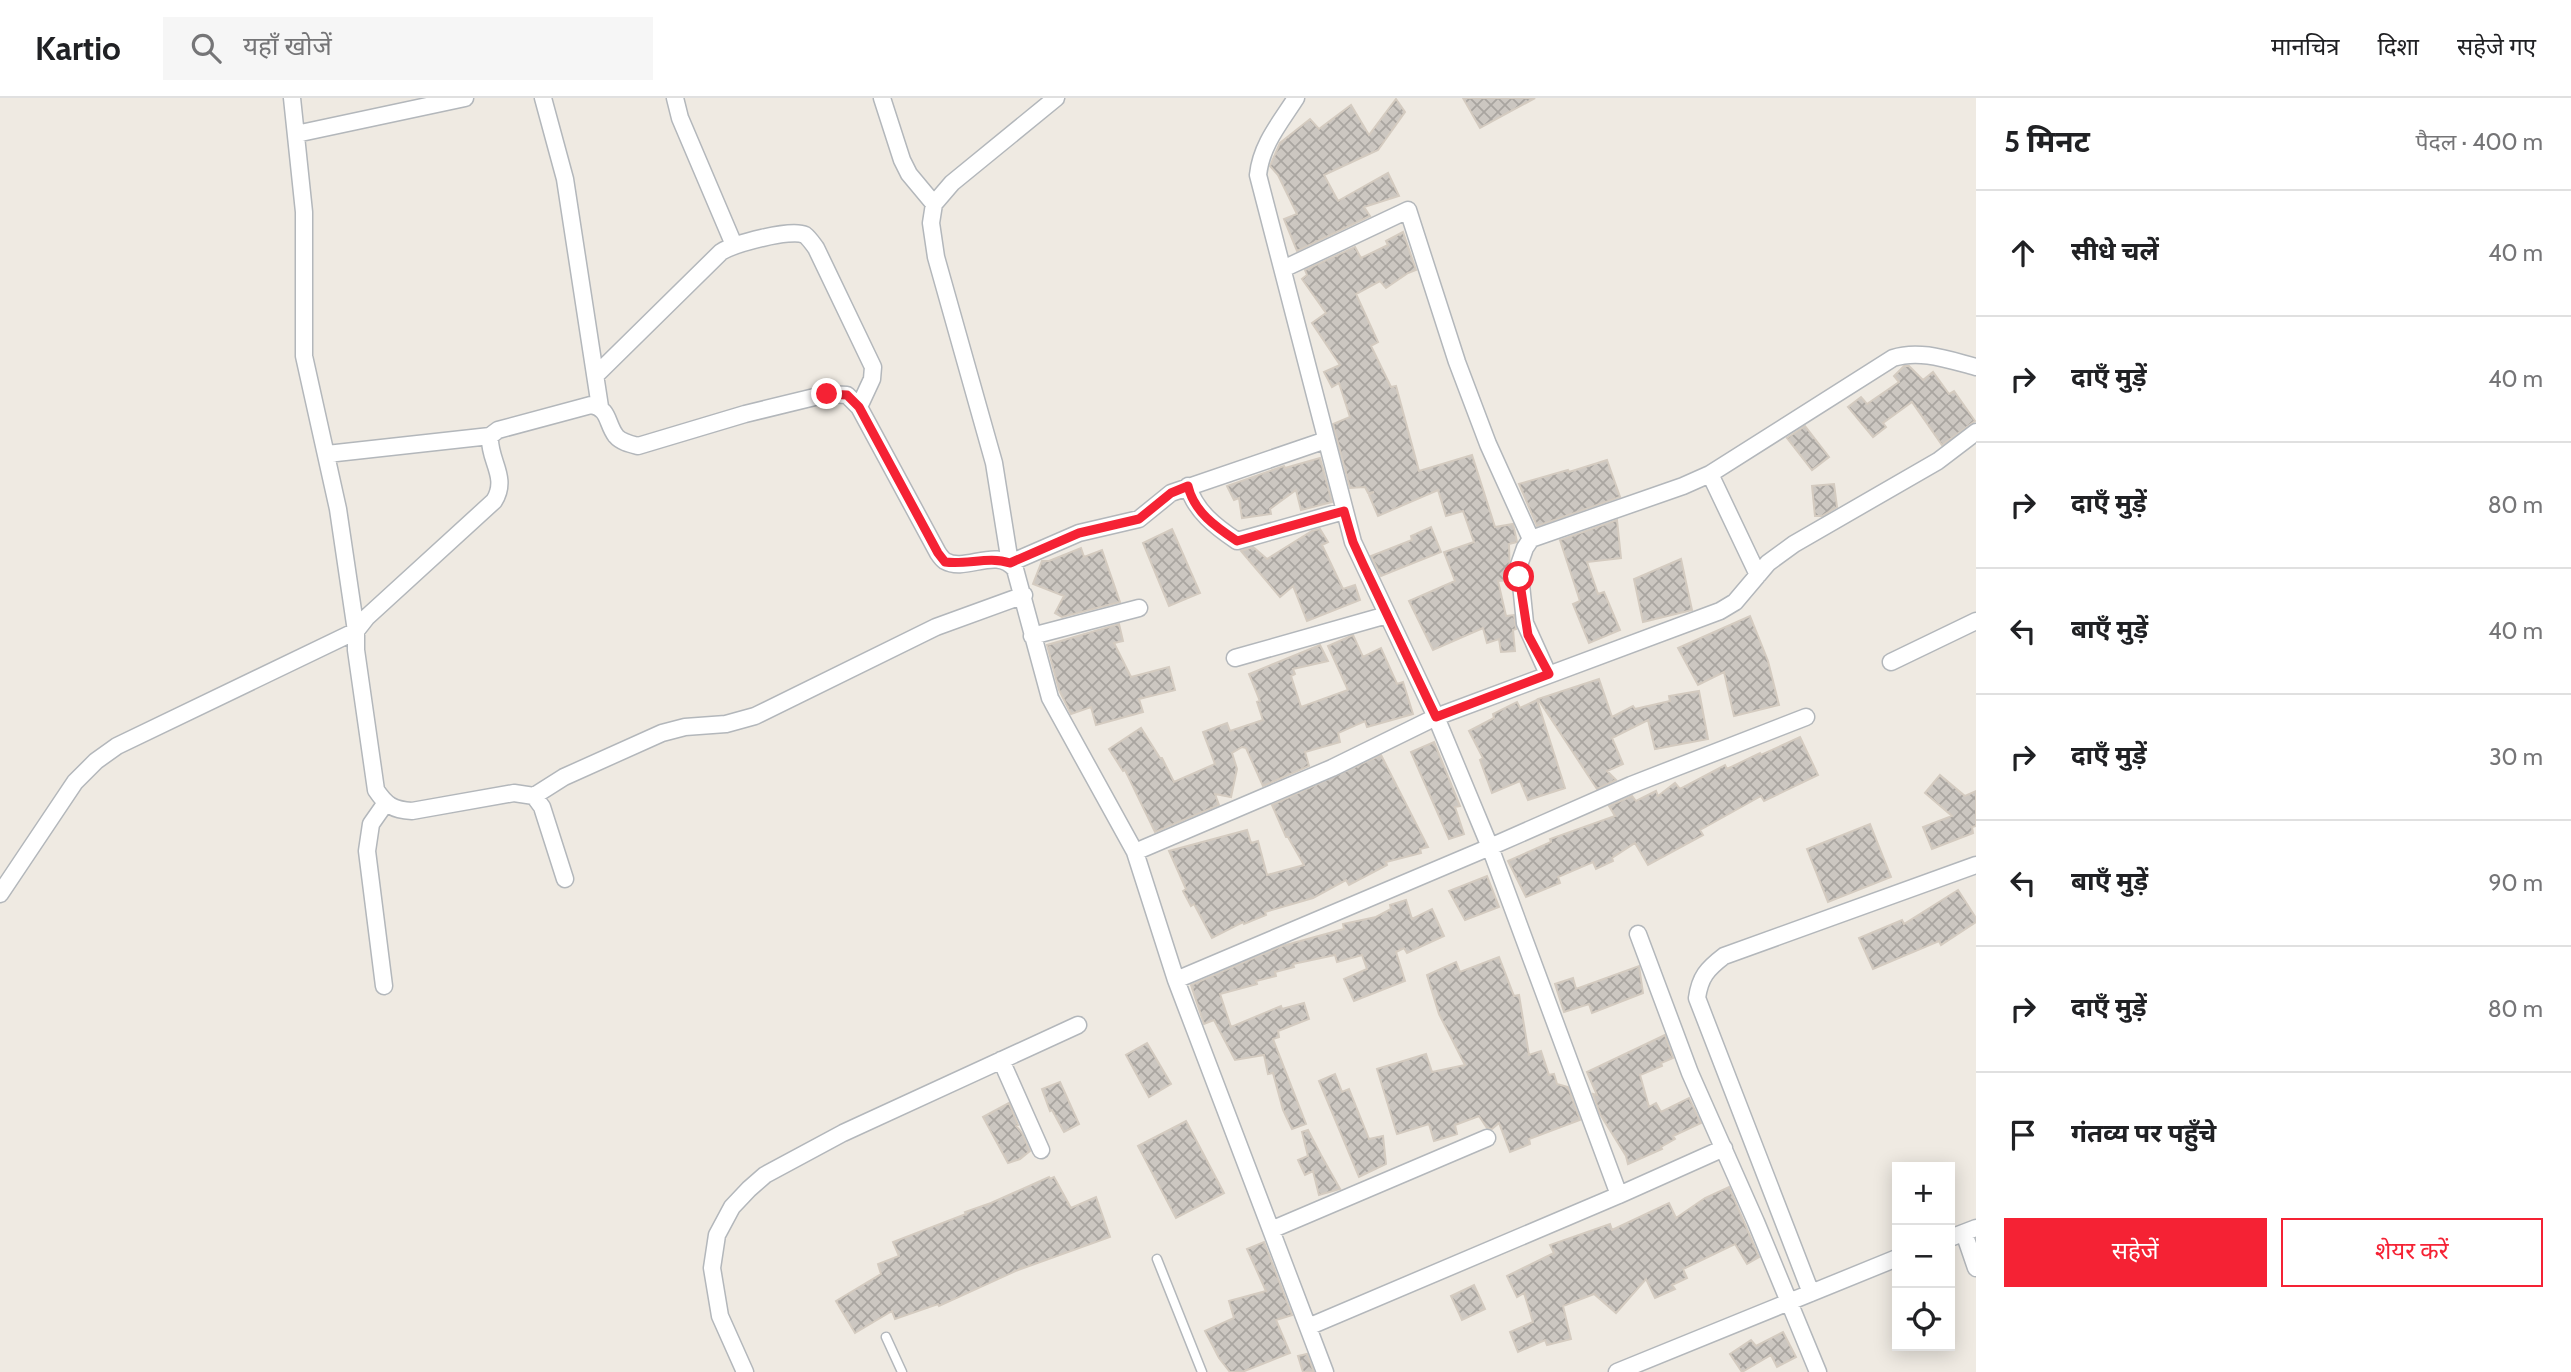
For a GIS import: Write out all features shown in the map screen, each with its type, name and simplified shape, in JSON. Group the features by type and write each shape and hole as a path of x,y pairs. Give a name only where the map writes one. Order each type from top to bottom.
{"street":[{"path":"292,98 304,212 304,356 327,454 356,631 356,650 376,790 385,804 397,810 412,811 514,793 534,796 564,777 662,733 685,727 726,724 755,716 936,627 1024,595"},
{"path":"296,134 466,98"},
{"path":"543,98 565,179 600,407 607,415 615,435 638,446 745,414 827,394 847,395 859,407 945,562 957,564 1000,559 1016,569 1050,698 1135,852 1176,980 1325,1372"},
{"path":"675,98 680,118 734,245"},
{"path":"882,98 902,160 909,174 934,204"},
{"path":"1010,563 994,463 936,257 931,223 934,204 951,183 1056,98"},
{"path":"1296,98 1265,145 1259,161 1258,176 1353,542 1436,717 1490,847 1619,1195"},
{"path":"1283,269 1408,210 1466,385 1488,444 1531,540"},
{"path":"596,375 721,252 734,245 796,233 806,236 816,248 873,367 872,379 859,407"},
{"path":"1549,674 1528,635 1523,611 1519,565 1531,540 1710,474 1893,358 1910,353 1924,354 1976,367"},
{"path":"327,454 491,436 498,430 591,405 600,407"},
{"path":"1135,852 1332,768 1436,717 1720,611 1735,602 1768,563 1794,544 1938,461 1976,432"},
{"path":"0,894 75,782 96,761 117,746 356,631 367,617 495,501 501,483 489,446 491,436"},
{"path":"1010,563 1079,533 1139,519 1171,493 1188,486 1326,440"},
{"path":"1710,474 1758,575"},
{"path":"1188,486 1192,500 1216,527 1237,541 1344,511"},
{"path":"1032,636 1139,608"},
{"path":"1234,658 1388,615"},
{"path":"1891,662 1976,621"},
{"path":"1176,980 1631,785 1806,717"},
{"path":"534,796 542,807 565,879"},
{"path":"384,986 367,850 371,824 385,804"},
{"path":"1811,1293 1697,998 1699,984 1705,970 1724,956 1976,864"},
{"path":"1638,934 1690,1073 1818,1372"},
{"path":"745,1372 719,1315 712,1268 717,1235 733,1207 765,1175 843,1133 1078,1025"},
{"path":"1001,1060 1041,1150"},
{"path":"1271,1230 1487,1138"},
{"path":"1308,1327 1724,1148"},
{"path":"1963,1233 1976,1268"},
{"path":"1617,1372 1892,1260"}],"lane":[{"path":"1157,1259 1202,1372"},
{"path":"886,1337 902,1372"}],"building":[{"path":"1463,98 1535,98 1480,128"},
{"path":"1396,99 1405,112 1378,150 1324,175 1338,201 1388,173 1399,196 1364,207 1370,216 1297,251 1284,219 1297,214 1278,175 1270,166 1280,143 1310,119 1319,129 1351,105 1369,135"},
{"path":"1403,232 1416,270 1386,288 1380,281 1356,294 1378,342 1371,346 1391,387 1396,386 1419,471 1472,455 1495,527 1513,524 1517,542 1509,544 1510,580 1498,581 1506,616 1514,615 1515,651 1501,652 1499,639 1487,643 1483,628 1433,650 1409,601 1455,581 1444,552 1474,542 1463,511 1446,516 1438,490 1378,516 1369,495 1374,492 1368,493 1365,487 1350,488 1333,424 1350,417 1339,383 1332,387 1324,372 1340,365 1312,323 1326,313 1302,279 1307,275 1305,270 1355,247 1361,258 1388,245 1386,241"},
{"path":"1904,366 1909,366 1923,380 1933,372 1949,394 1954,391 1975,421 1942,445 1912,402 1883,423 1886,427 1873,437 1848,407 1861,397 1867,404 1899,382 1894,376"},
{"path":"1805,426 1829,457 1812,470 1787,438"},
{"path":"1320,458 1332,502 1301,510 1296,490 1270,509 1271,514 1242,518 1239,498 1234,500 1227,486 1284,466 1285,468"},
{"path":"1607,460 1620,497 1537,526 1519,484"},
{"path":"1834,484 1837,507 1822,516 1815,516 1812,486"},
{"path":"1617,520 1621,558 1587,562 1598,594 1604,592 1620,630 1589,643 1573,604 1580,601 1560,540"},
{"path":"1431,527 1441,552 1381,576 1371,556 1412,540 1411,536"},
{"path":"1172,529 1200,593 1169,606 1143,543"},
{"path":"1320,529 1328,542 1322,545 1343,589 1355,585 1360,600 1307,621 1293,586 1280,597 1241,551 1253,547 1267,559 1312,531"},
{"path":"1081,548 1084,557 1102,550 1120,602 1062,617 1055,613 1064,596 1033,584 1042,561 1049,561"},
{"path":"1681,559 1692,610 1643,622 1634,579"},
{"path":"1750,616 1768,661 1779,705 1734,716 1724,672 1698,685 1678,648"},
{"path":"1119,624 1123,641 1114,643 1131,677 1169,667 1175,690 1139,699 1143,712 1096,725 1091,707 1071,714 1059,690 1047,645"},
{"path":"1353,635 1363,657 1381,648 1397,684 1403,682 1413,714 1367,727 1365,721 1338,733 1340,742 1305,752 1309,766 1263,786 1246,748 1242,747 1232,753 1237,769 1231,797 1215,794 1219,805 1155,832 1125,770 1123,771 1109,749 1141,728 1162,758 1174,782 1215,764 1203,732 1227,723 1230,731 1263,720 1257,702 1260,701 1249,674 1320,645 1328,661 1293,669 1295,674 1291,676 1301,707 1348,690 1328,646"},
{"path":"1599,679 1612,717 1633,706 1635,709 1670,701 1669,696 1699,691 1708,739 1655,749 1648,720 1612,738 1623,764 1607,771 1616,780 1597,789 1538,699"},
{"path":"1537,700 1565,788 1528,800 1520,781 1492,793 1480,760 1483,758 1469,731 1494,718 1493,714 1517,702 1520,708"},
{"path":"1800,737 1818,775 1764,801 1761,796 1700,830 1703,835 1648,865 1635,843 1612,858 1613,861 1596,869 1593,862 1558,877 1560,883 1526,897 1508,861 1551,842 1550,839 1615,816 1609,806 1632,796 1636,801 1656,791 1658,796 1675,783 1680,789 1725,765 1727,769"},
{"path":"1434,742 1460,806 1455,807 1464,834 1449,839 1411,752"},
{"path":"1381,755 1428,847 1420,849 1421,853 1386,862 1387,865 1349,885 1346,880 1313,898 1265,912 1266,915 1244,924 1243,922 1212,938 1194,904 1191,906 1183,891 1186,889 1169,851 1247,830 1251,843 1258,841 1267,875 1304,865 1286,837 1272,805"},
{"path":"1940,775 1965,796 1976,791 1976,826 1972,827 1973,833 1932,849 1923,827 1952,816 1925,793"},
{"path":"1870,824 1891,877 1828,902 1807,849"},
{"path":"1487,876 1499,907 1465,920 1449,891"},
{"path":"1958,890 1976,922 1941,945 1939,941 1873,969 1859,938 1902,920 1904,924"},
{"path":"1406,900 1412,919 1432,909 1444,936 1407,953 1404,948 1396,952 1405,981 1354,1001 1344,979 1367,969 1362,955 1337,962 1335,955 1293,964 1294,967 1275,972 1276,976 1256,981 1257,984 1220,994 1231,1027 1281,1006 1282,1009 1304,1003 1309,1019 1278,1031 1279,1037 1273,1039 1306,1124 1292,1129 1283,1110 1273,1073 1268,1074 1264,1055 1235,1060 1214,1020 1204,1024 1191,985 1282,946 1344,929 1343,924 1376,917 1391,909 1390,905"},
{"path":"1499,957 1514,996 1519,995 1529,1055 1541,1051 1549,1075 1554,1074 1557,1084 1568,1087 1580,1120 1529,1139 1530,1144 1510,1152 1499,1123 1492,1129 1487,1128 1479,1116 1455,1125 1457,1134 1434,1141 1429,1124 1397,1134 1377,1069 1426,1054 1432,1072 1465,1065 1439,1014 1427,975 1456,962 1460,972"},
{"path":"1639,966 1643,993 1592,1013 1589,1004 1564,1012 1555,984 1573,978 1576,989"},
{"path":"1665,1035 1673,1058 1640,1075 1649,1107 1656,1103 1661,1112 1689,1098 1701,1123 1673,1136 1675,1139 1661,1147 1662,1149 1628,1164 1626,1156 1600,1114 1593,1094 1597,1095 1587,1072"},
{"path":"1147,1043 1171,1084 1149,1097 1126,1055"},
{"path":"1335,1074 1342,1092 1349,1089 1369,1139 1383,1136 1386,1164 1359,1177 1319,1081"},
{"path":"1060,1082 1079,1124 1064,1132 1052,1110 1050,1111 1042,1089"},
{"path":"1009,1103 1018,1125 1016,1126 1030,1151 1020,1159 1008,1163 983,1117"},
{"path":"1186,1121 1224,1193 1176,1218 1138,1146"},
{"path":"1308,1130 1340,1189 1319,1195 1313,1171 1305,1175 1298,1160 1308,1156 1302,1132"},
{"path":"1054,1177 1071,1208 1096,1197 1110,1237 1018,1270 939,1306 938,1304 895,1319 892,1311 855,1333 836,1301 881,1274 878,1264 899,1256 893,1242 966,1214 965,1212"},
{"path":"1729,1187 1759,1257 1747,1264 1735,1244 1683,1269 1687,1278 1672,1285 1675,1289 1655,1298 1646,1279 1616,1313 1594,1294 1563,1306 1571,1339 1547,1345 1545,1340 1518,1352 1510,1332 1533,1322 1524,1293 1517,1297 1507,1276 1554,1253 1550,1245 1610,1224 1612,1230 1669,1203 1676,1218 1705,1198"},
{"path":"1264,1242 1292,1315 1276,1320 1290,1353 1242,1372 1230,1372 1219,1358 1205,1331 1234,1318 1229,1301 1266,1291 1247,1249"},
{"path":"1474,1285 1485,1309 1462,1320 1451,1296"},
{"path":"1783,1332 1796,1357 1777,1367 1771,1355 1742,1372 1730,1354 1751,1340 1756,1346"},
{"path":"1307,1354 1314,1372 1303,1372 1298,1356"}],"route":[{"path":"827,394 847,395 859,407 945,562 957,564 1000,559 1010,563 1079,533 1139,519 1171,493 1188,486 1192,500 1216,527 1237,541 1344,511 1353,542 1436,717 1549,674 1528,635 1519,577"}]}
